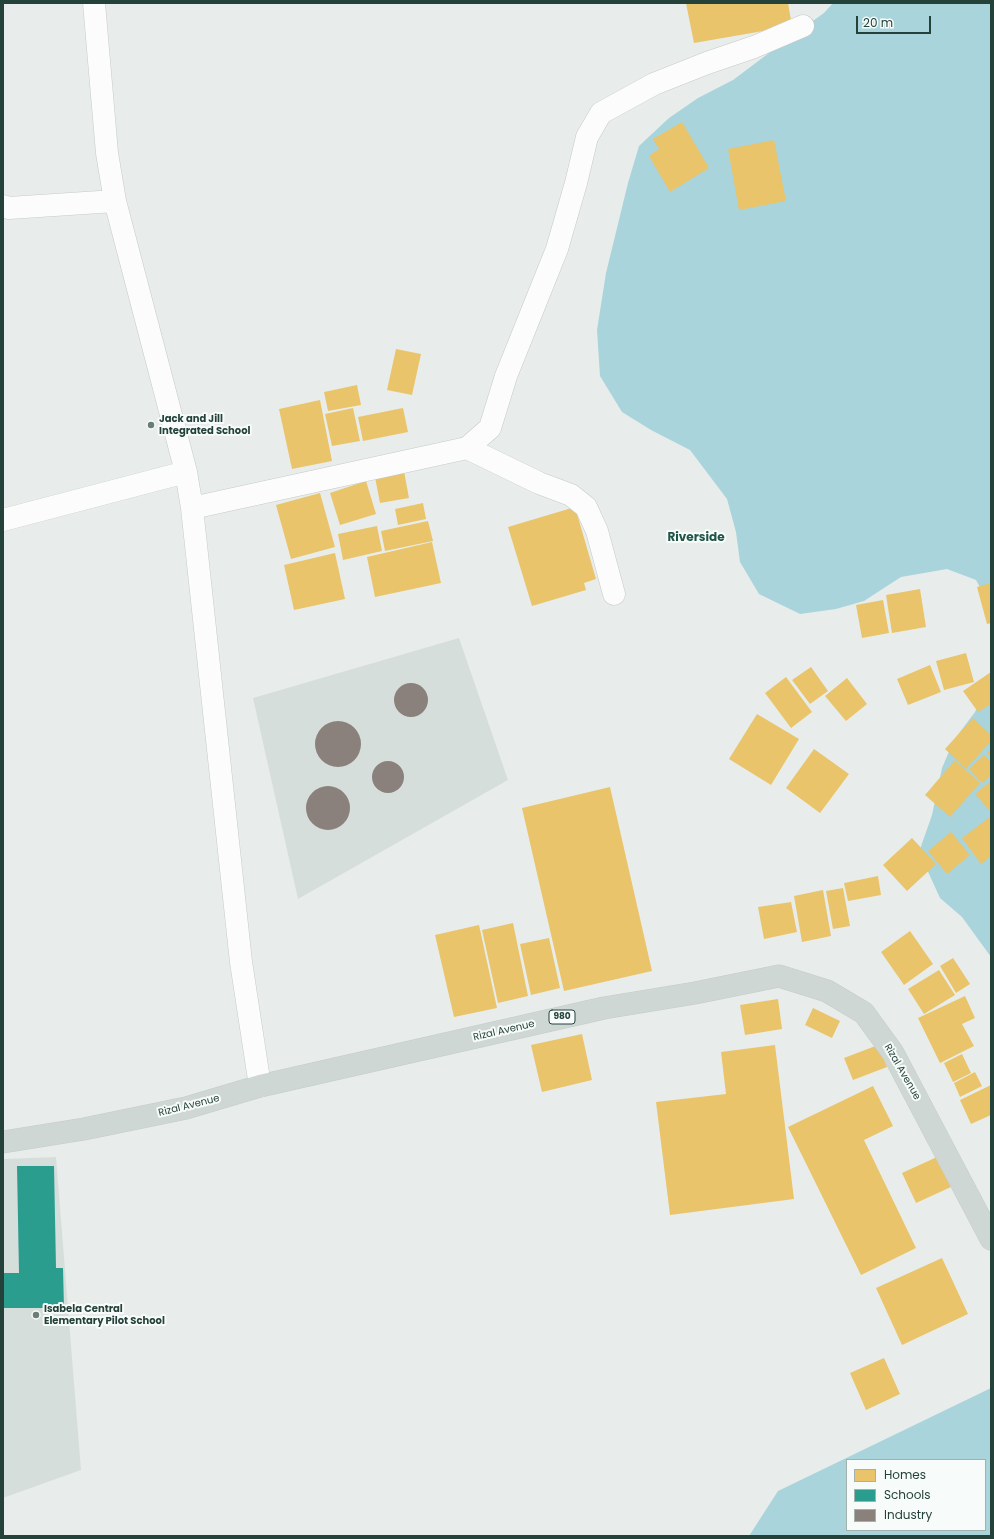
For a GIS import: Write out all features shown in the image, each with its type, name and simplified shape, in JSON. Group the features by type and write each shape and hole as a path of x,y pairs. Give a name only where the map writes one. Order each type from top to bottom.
{"main road":[{"name":"Rizal Avenue","path":"3,1142 84,1129 186,1108 260,1086 604,1008 695,993 779,976 827,991 864,1013 893,1053 991,1238"}],"street":[{"path":"94,3 107,153 115,201 186,472 192,508 241,962 260,1086"},
{"path":"192,508 467,448 490,428 506,376 557,249 576,183 587,136 601,113 654,84 706,63 754,47 803,26"},
{"path":"5,208 115,201"},
{"path":"467,448 539,483 571,495 586,508 597,531 614,594"},
{"path":"3,520 186,472"}],"shaded area":[{"path":"459,638 508,780 298,899 253,698"},
{"name":"Isabela Central Elementary Pilot School","path":"56,1157 81,1470 3,1498 3,1159"}],"water":[{"path":"833,3 991,3 991,608 976,580 947,569 901,577 864,601 836,609 800,614 759,594 740,562 736,532 727,499 690,450 651,430 622,412 600,376 597,330 606,273 628,183 639,146 669,118 698,98 733,80 824,13"},
{"path":"991,667 991,957 962,917 940,898 919,852 932,815 942,768 954,740 975,712 990,680"},
{"path":"991,1388 991,1536 749,1536 778,1491"}],"building: Homes":[{"path":"686,3 788,3 792,26 694,43"},
{"path":"682,122 709,168 670,192 649,156 659,149 653,139"},
{"path":"774,140 786,201 739,210 728,149"},
{"path":"396,349 421,354 412,395 387,390"},
{"path":"357,385 361,405 328,411 324,392"},
{"path":"320,400 332,461 292,469 279,409"},
{"path":"353,408 360,441 332,446 325,414"},
{"path":"403,408 408,432 363,441 358,417"},
{"path":"403,466 409,498 380,503 374,472"},
{"path":"366,481 376,514 340,525 330,493"},
{"path":"320,493 335,547 291,559 276,505"},
{"path":"423,503 426,519 398,525 395,509"},
{"path":"575,507 596,579 584,583 586,590 532,606 508,527"},
{"path":"428,521 433,541 385,551 381,531"},
{"path":"377,526 382,551 343,560 338,534"},
{"path":"432,542 441,583 375,597 367,557"},
{"path":"335,553 345,599 294,610 284,565"},
{"path":"991,583 991,623 987,624 977,587"},
{"path":"920,589 926,627 892,633 886,595"},
{"path":"883,600 889,633 862,638 856,605"},
{"path":"966,653 974,682 944,690 936,661"},
{"path":"930,665 941,692 908,705 897,679"},
{"path":"811,667 828,691 810,704 792,680"},
{"path":"991,672 991,704 978,712 963,691"},
{"path":"786,677 812,712 791,728 765,693"},
{"path":"847,678 867,704 846,721 825,696"},
{"path":"757,714 799,739 771,785 729,759"},
{"path":"973,718 991,735 991,741 966,769 945,749"},
{"path":"814,749 849,774 820,813 786,788"},
{"path":"991,749 991,758 987,753"},
{"path":"984,755 991,762 991,775 982,783 969,769"},
{"path":"955,760 980,783 950,817 925,795"},
{"path":"991,781 991,812 975,794"},
{"path":"610,787 652,971 564,991 522,808"},
{"path":"990,817 991,856 981,864 962,838"},
{"path":"951,832 970,855 947,874 928,851"},
{"path":"912,838 936,864 907,891 883,865"},
{"path":"878,876 881,895 848,901 844,883"},
{"path":"843,888 850,926 833,929 826,891"},
{"path":"823,890 831,936 802,942 794,896"},
{"path":"791,902 797,932 764,939 758,907"},
{"path":"513,923 528,996 498,1003 482,930"},
{"path":"479,925 497,1008 454,1017 435,935"},
{"path":"910,931 933,964 904,985 881,952"},
{"path":"549,938 560,988 531,995 520,944"},
{"path":"953,958 970,984 956,993 940,966"},
{"path":"939,970 955,995 924,1014 908,989"},
{"path":"965,996 975,1018 962,1024 974,1046 940,1063 918,1018"},
{"path":"778,999 782,1029 745,1035 740,1005"},
{"path":"813,1008 840,1021 832,1038 805,1025"},
{"path":"582,1034 592,1080 542,1092 531,1045"},
{"path":"775,1045 794,1199 670,1215 656,1102 726,1094 721,1052"},
{"path":"878,1045 887,1067 853,1080 844,1058"},
{"path":"962,1054 971,1073 953,1082 944,1063"},
{"path":"975,1072 982,1086 960,1097 954,1083"},
{"path":"991,1085 991,1115 971,1124 960,1100"},
{"path":"873,1086 893,1126 864,1140 916,1248 861,1275 788,1127"},
{"path":"937,1157 951,1187 916,1203 902,1173"},
{"path":"942,1258 968,1314 902,1345 876,1288"},
{"path":"884,1358 900,1394 866,1410 850,1373"}],"building: Schools":[{"path":"17,1166 54,1166 56,1268 63,1268 64,1308 3,1308 3,1273 19,1273"}],"building: Industry":[{"path":"408,683 414,683 423,688 427,694 427,706 423,712 414,717 408,717 399,712 394,703 394,697 399,688"},
{"path":"333,721 343,721 355,727 360,735 360,753 355,761 347,766 333,767 325,764 318,757 315,749 315,739 318,731 325,724"},
{"path":"385,761 391,761 401,768 404,777 403,783 397,790 391,793 385,793 375,786 372,780 372,774 379,764"},
{"path":"324,786 332,786 337,787 344,792 349,799 349,817 344,824 337,829 324,830 316,827 309,820 306,812 306,804 309,796 316,789"}],"place":[{"name":"Jack and Jill Integrated School","path":"151,425"},
{"name":"Isabela Central Elementary Pilot School","path":"36,1315"}],"district":[{"name":"Riverside","path":"696,538"}]}
